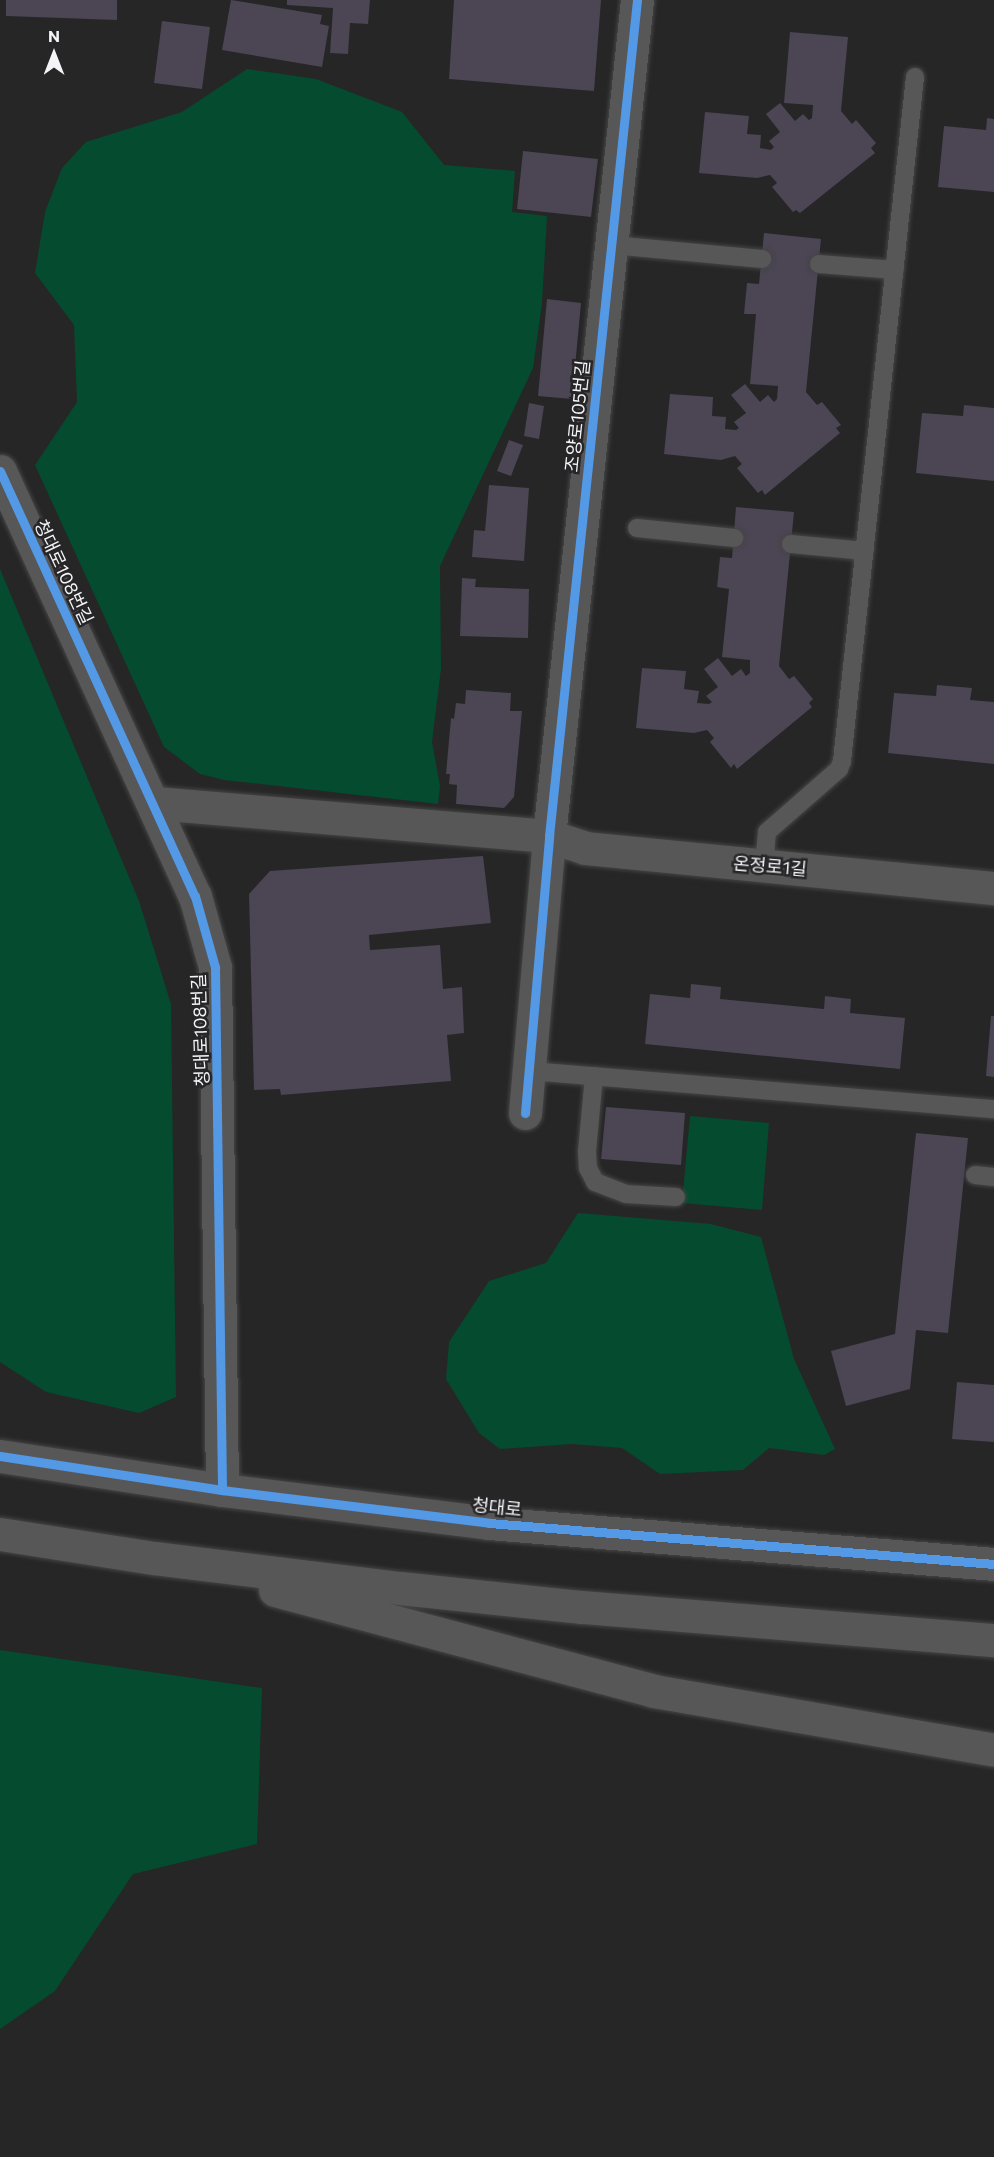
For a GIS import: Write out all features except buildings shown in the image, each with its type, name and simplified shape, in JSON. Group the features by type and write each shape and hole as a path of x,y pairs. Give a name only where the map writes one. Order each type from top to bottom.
{"street":[{"name":"조양로105번길","path":"525,1113 549,836 638,0"},
{"name":"청대로108번길","path":"3,484 155,803 195,896 218,989 222,1490"},
{"name":"온정로1길","path":"155,803 549,836 585,848 994,888"},
{"name":"청대로","path":"0,1456 222,1490 489,1523 994,1563"},
{"path":"0,1534 154,1558 582,1608 994,1640"},
{"path":"154,1558 654,1691 994,1750"}],"lane":[{"path":"764,866 767,832 838,769 842,761 915,76"},
{"path":"612,245 762,259"},
{"path":"819,264 895,270"},
{"path":"637,528 734,538"},
{"path":"791,544 865,551"},
{"path":"530,1071 994,1109"},
{"path":"594,1076 587,1151 588,1168 595,1182 626,1194 676,1197"},
{"path":"975,1175 994,1177"}],"green space":[{"path":"247,69 316,79 402,112 444,165 515,171 512,212 547,216 542,303 533,368 440,566 441,669 432,742 440,786 438,804 224,780 200,774 164,747 35,465 77,402 74,325 35,273 45,212 62,168 86,142 182,112"},
{"path":"0,569 139,901 171,1004 176,1397 139,1413 46,1392 0,1362"},
{"path":"690,1116 769,1123 762,1210 682,1203"},
{"path":"578,1213 711,1224 761,1237 794,1359 835,1449 824,1455 769,1448 743,1470 660,1474 622,1448 572,1444 500,1449 479,1433 446,1379 449,1342 489,1281 546,1263"},
{"path":"0,1650 262,1688 257,1844 133,1874 55,1991 0,2029"}],"cycle path":[{"path":"525,1113 549,836 637,0"},
{"path":"0,471 195,896 215,967 222,1490"},
{"path":"0,1456 222,1490 489,1523 994,1564"}]}
